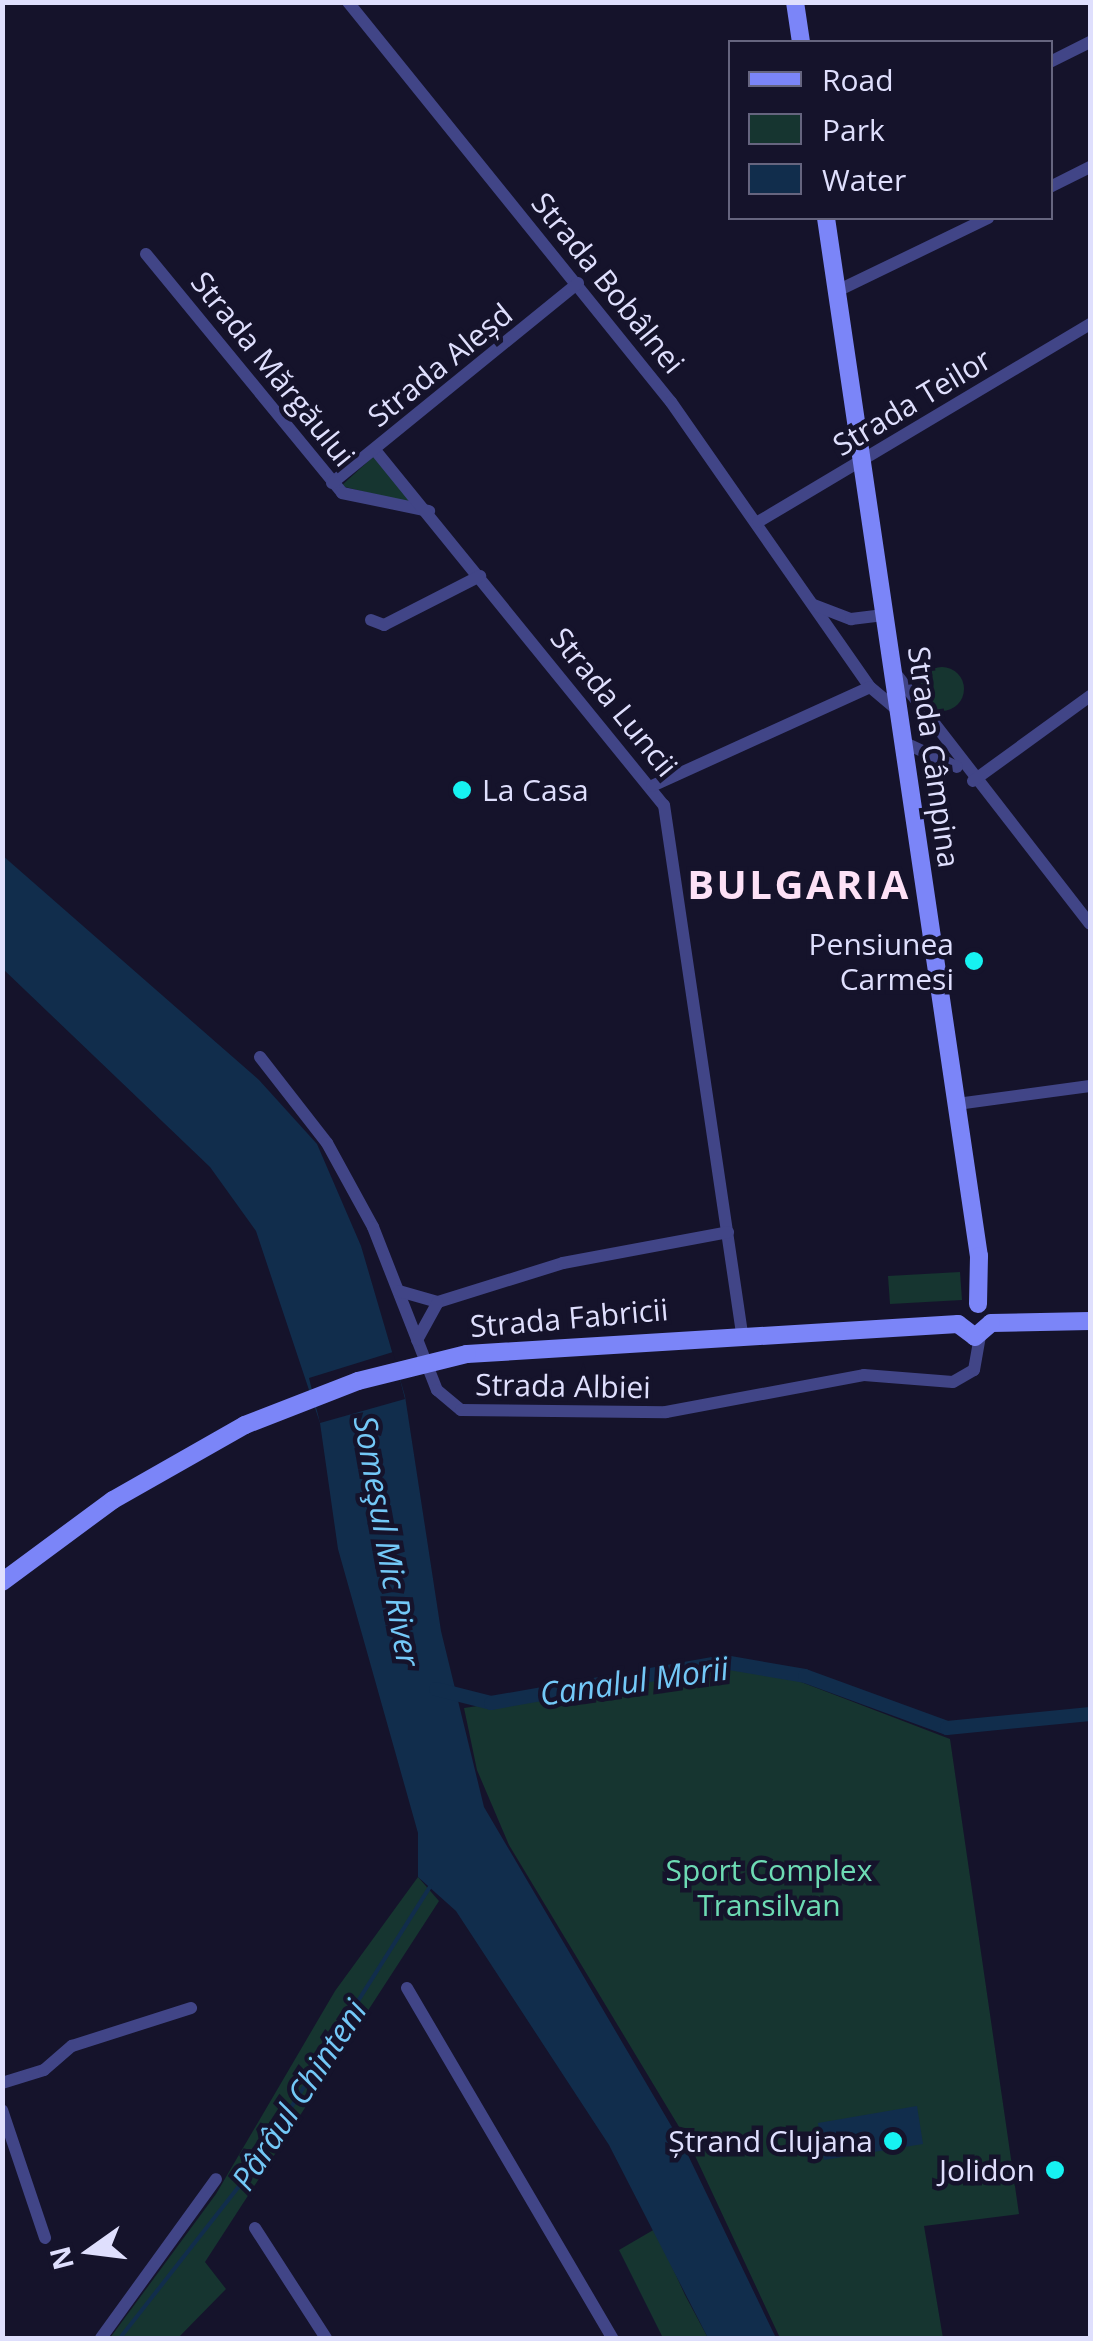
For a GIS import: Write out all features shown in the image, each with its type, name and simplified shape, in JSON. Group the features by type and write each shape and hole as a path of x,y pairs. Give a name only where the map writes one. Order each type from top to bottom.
{"main road":[{"path":"796,2 801,40"},
{"name":"Strada Câmpina","path":"826,220 957,1104 978,1304"},
{"path":"985,1330 978,1304 961,1310 958,1324 985,1330 1090,1321"},
{"name":"Strada Fabricii","path":"2,1582 80,1524 184,1456 358,1381 546,1342 958,1324"}],"street":[{"name":"Strada Bobâlnei","path":"348,2 578,284 758,522 870,687 900,712"},
{"path":"1053,60 1090,42"},
{"path":"1053,186 1090,168"},
{"path":"837,290 984,220"},
{"name":"Strada Mărgăului","path":"146,254 332,483 352,497 429,511"},
{"name":"Strada Aleșd","path":"332,483 578,284"},
{"name":"Strada Teilor","path":"758,522 1090,324"},
{"name":"Strada Luncii","path":"376,450 652,786 668,814 742,1333"},
{"path":"370,620 384,625 480,576"},
{"path":"814,605 851,619 886,615"},
{"path":"893,671 968,776 1090,924"},
{"path":"652,786 870,687"},
{"path":"968,776 1090,696"},
{"path":"904,744 968,776"},
{"name":"Strada Albiei","path":"260,1057 328,1143 400,1291 442,1398 461,1410 622,1414 864,1374 953,1382 974,1370 985,1330"},
{"path":"957,1104 1090,1086"},
{"name":"Strada Fabricii","path":"400,1291 438,1302 594,1256 728,1232"},
{"name":"Strada Fabricii","path":"417,1340 438,1302"},
{"path":"407,1988 612,2338"},
{"path":"2,2083 44,2070 72,2046 190,2008"},
{"path":"2,2110 45,2238"},
{"path":"101,2338 216,2180"},
{"path":"254,2228 326,2338"}],"green space":[{"path":"375,455 418,505 341,486"},
{"path":"942,667 958,673 964,689 958,705 942,711 926,705 920,689 926,673"},
{"path":"960,1272 962,1300 890,1304 888,1276"},
{"name":"Sport Complex Transilvan","path":"729,1669 788,1677 950,1739 1019,2214 924,2226 943,2338 780,2338 690,2145 509,1845 477,1770 464,1708"},
{"path":"418,1877 439,1901 205,2262 226,2289 178,2338 110,2338 216,2194 335,1991"},
{"path":"655,2229 708,2338 663,2338 619,2250"}],"water":[{"name":"Someşul Mic River","path":"2,855 259,1080 317,1144 361,1246 405,1396 441,1631 484,1807 686,2151 776,2338 708,2338 609,2145 456,1911 418,1877 418,1833 338,1549 320,1423 256,1231 210,1167 3,969"},
{"path":"917,2106 923,2144 824,2160 818,2123"}],"pier":[{"path":"393,1352 405,1399 320,1423 309,1378"}],"waterway":[{"name":"Canalul Morii","path":"436,1689 491,1703 724,1662 805,1676 947,1728 1090,1714"},
{"name":"Pârâul Chinteni","path":"120,2338 251,2171 430,1887"}],"place":[{"name":"La Casa","path":"462,790"},
{"name":"Pensiunea Carmesi","path":"974,961"},
{"name":"Ștrand Clujana","path":"893,2141"},
{"name":"Jolidon","path":"1055,2170"}],"district":[{"name":"BULGARIA","path":"799,884"}]}
